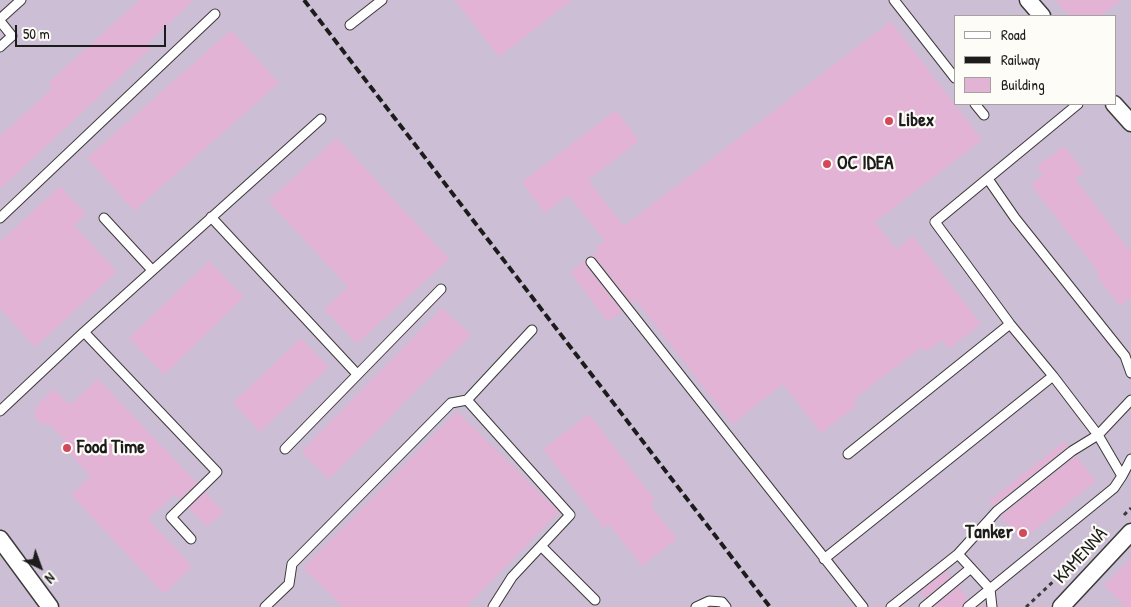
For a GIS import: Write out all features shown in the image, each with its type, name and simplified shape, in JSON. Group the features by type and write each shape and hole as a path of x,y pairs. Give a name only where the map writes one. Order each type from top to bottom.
{"street":[{"path":"1028,0 1039,15"},
{"path":"1115,105 1131,123"},
{"name":"KAMENNÁ","path":"1061,607 1131,532"},
{"path":"0,539 50,607"}],"lane":[{"path":"0,47 12,36 0,20 21,0"},
{"path":"350,25 382,0"},
{"path":"894,0 954,77"},
{"path":"0,218 215,14"},
{"path":"976,105 984,115"},
{"path":"1077,105 935,222 1010,324 1098,435 1122,476"},
{"path":"0,411 84,332 320,119"},
{"path":"988,179 1015,218 1126,356 1131,372"},
{"path":"211,217 357,374"},
{"path":"104,218 152,270"},
{"path":"591,262 863,607"},
{"path":"285,448 440,289"},
{"path":"848,454 1010,324"},
{"path":"265,607 288,584 292,564 452,402 468,400 532,330"},
{"path":"84,332 217,472 171,517 190,539"},
{"path":"824,559 1053,376"},
{"path":"468,400 570,516 512,577 493,607"},
{"path":"891,607 958,554 997,511 1072,451 1098,435 1131,400"},
{"path":"968,607 1114,488 1131,459"},
{"path":"541,546 594,600"},
{"path":"958,554 990,589 992,607"},
{"path":"924,607 971,568"},
{"path":"696,607 709,600 722,602 726,607"}],"path":[{"path":"1117,522 1131,508"},
{"path":"1026,607 1096,541"}],"shaded area":[{"path":"0,0 1131,0 1131,607 0,607"}],"building":[{"path":"140,0 194,0 147,44 151,48 0,189 0,136 53,88 48,83"},
{"path":"455,0 572,0 499,57"},
{"path":"1055,0 1121,0 1102,15 1068,15"},
{"path":"891,21 982,140 875,222 896,249 913,236 981,324 949,349 942,340 926,352 922,347 853,400 857,405 821,433 783,384 732,424 636,300 632,304 596,258 591,256 598,251 596,247 605,241 568,195 545,213 522,182 616,110 639,141 588,180 624,226"},
{"path":"231,30 279,83 134,211 87,158"},
{"path":"337,138 449,259 357,344 324,309 348,287 268,201"},
{"path":"1064,146 1084,172 1075,179 1131,252 1131,298 1120,306 1096,275 1099,273 1031,185 1043,175 1037,166"},
{"path":"60,186 86,214 74,225 117,272 35,347 0,308 0,242"},
{"path":"209,261 244,297 164,375 129,338"},
{"path":"585,261 586,266 622,311 608,322 570,272"},
{"path":"442,308 471,335 329,479 301,452"},
{"path":"301,338 329,367 260,432 233,403"},
{"path":"98,379 197,483 180,499 175,494 148,519 192,566 164,594 71,495 91,476 63,447 64,439 49,424 42,425 35,417 35,408 53,389 70,405"},
{"path":"457,411 559,512 466,607 343,607 303,568"},
{"path":"589,414 655,500 650,504 677,539 642,566 609,524 604,528 543,449"},
{"path":"1065,441 1069,446 993,506 989,501"},
{"path":"1076,456 1096,481 1021,541 1001,516"},
{"path":"205,492 224,512 207,527 189,508"},
{"path":"1131,558 1131,607 1126,607 1104,586"},
{"path":"946,571 951,577 925,598 920,592"},
{"path":"958,587 968,599 962,607 934,607"}],"railway":[{"path":"304,0 770,607"}],"place":[{"name":"Libex","path":"889,121"},
{"name":"OC IDEA","path":"827,164"},
{"name":"Food Time","path":"67,448"},
{"name":"Tanker","path":"1023,533"}]}
